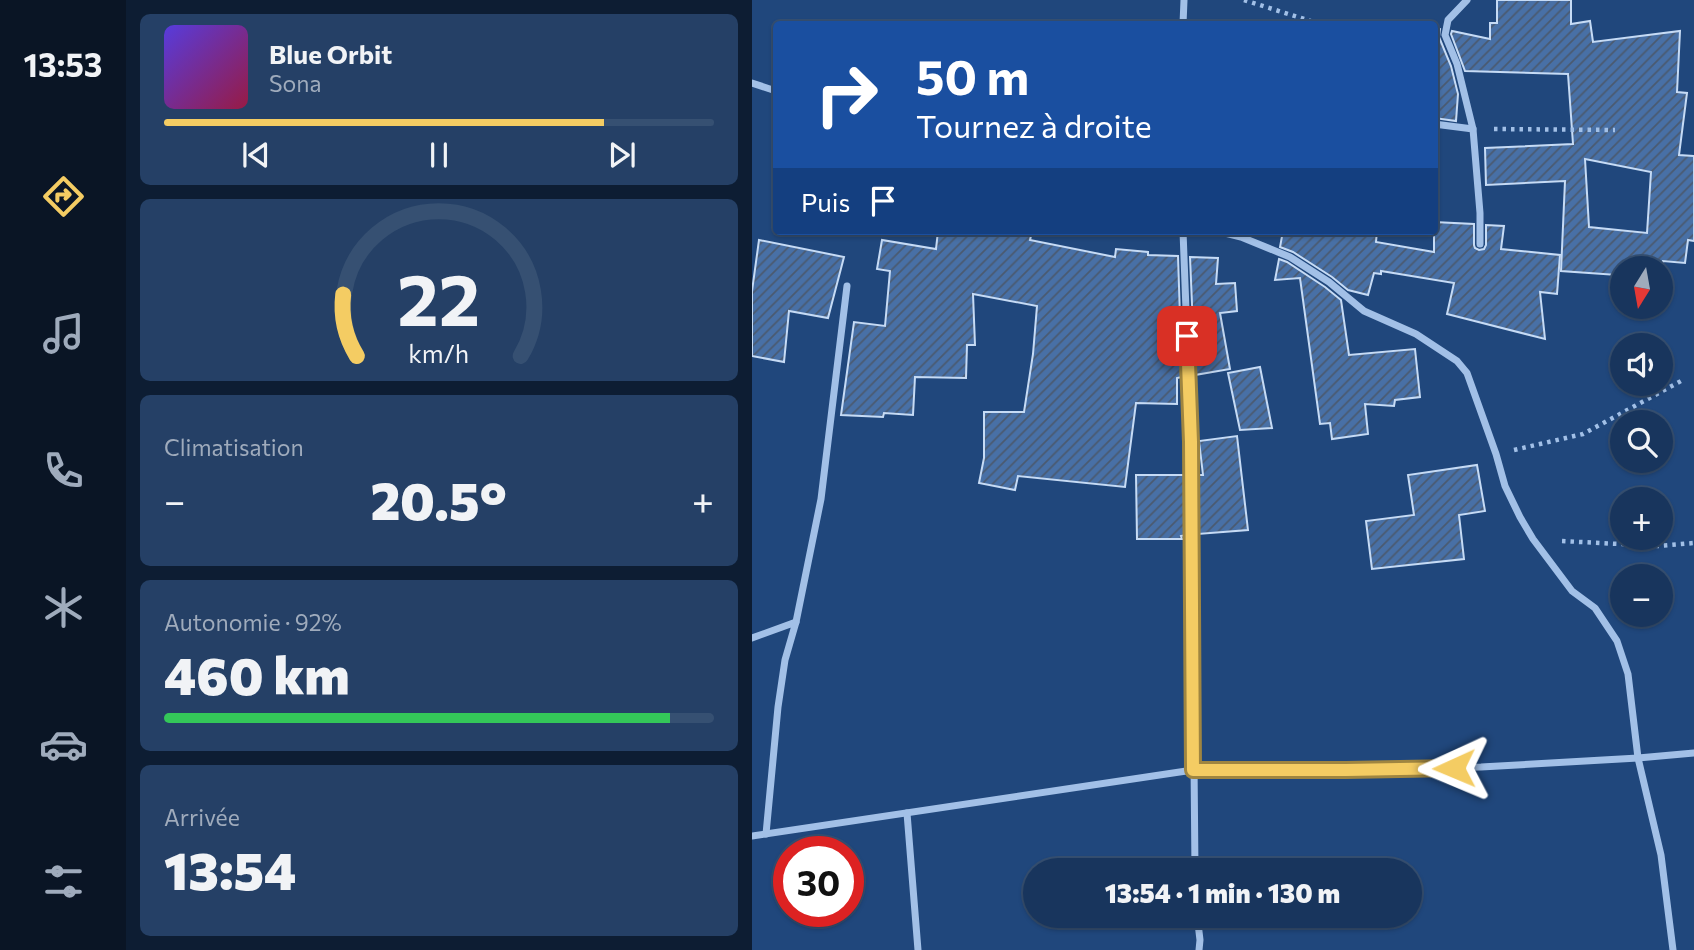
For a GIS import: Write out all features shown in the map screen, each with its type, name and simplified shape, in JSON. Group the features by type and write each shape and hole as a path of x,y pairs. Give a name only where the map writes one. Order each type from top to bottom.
{"street":[{"path":"1183,21 1184,0"},
{"path":"1467,0 1448,20 1445,35 1457,64 1473,129 1480,244"},
{"path":"752,83 773,90"},
{"path":"1438,125 1473,129"},
{"path":"1183,235 1191,442 1195,858"},
{"path":"1233,235 1290,257 1329,282 1364,310 1416,334 1457,361 1467,373 1505,485 1533,539 1572,591 1595,608 1617,641 1628,674 1638,758 1661,855 1673,950"},
{"path":"766,834 778,707 785,660 796,622 821,499 847,286"},
{"path":"752,638 796,622"},
{"path":"752,836 1193,770 1481,767 1694,753"},
{"path":"907,813 918,950"},
{"path":"1199,928 1199,950"}],"path":[{"path":"1244,0 1310,21"},
{"path":"1473,129 1615,130"},
{"path":"1496,454 1583,434 1681,381"},
{"path":"1533,539 1658,546 1694,543"}],"building":[{"path":"1497,0 1571,0 1571,24 1590,21 1593,42 1680,31 1677,92 1687,93 1679,155 1694,156 1694,241 1688,240 1685,263 1673,262 1673,256 1610,256 1610,274 1561,271 1565,181 1486,185 1485,148 1573,144 1568,74 1465,71 1452,31 1490,39 1490,23 1497,23","holes":["1585,159 1651,172 1647,233 1589,227"]},
{"path":"1438,29 1458,94 1456,121 1438,119"},
{"path":"1438,222 1474,224 1474,245 1479,250 1486,245 1486,225 1504,226 1501,249 1560,255 1557,294 1540,292 1545,339 1447,314 1454,283 1381,271 1381,274 1374,273 1368,295 1348,290 1293,252 1280,247 1282,235 1377,235 1376,242 1434,252 1434,235 1438,235"},
{"path":"938,235 1028,235 1031,236 1030,240 1115,257 1116,249 1148,252 1148,255 1178,256 1182,377 1177,378 1177,404 1136,403 1125,487 1018,476 1015,490 979,483 984,458 984,412 1024,412 1037,306 973,294 975,345 967,345 966,378 915,377 913,415 841,415 854,322 885,326 890,271 877,269 882,240 936,249"},
{"path":"759,240 844,257 828,318 789,311 784,362 752,356 752,291"},
{"path":"1190,257 1218,258 1216,284 1235,283 1237,311 1220,313 1230,369 1195,375"},
{"path":"1279,259 1341,300 1349,355 1415,349 1420,397 1395,400 1394,406 1365,404 1368,434 1332,439 1330,423 1320,424 1300,278 1275,280"},
{"path":"1260,367 1272,428 1240,430 1228,373"},
{"path":"1237,436 1248,530 1198,534 1197,475 1203,475 1199,441"},
{"path":"1477,465 1485,511 1459,515 1464,559 1372,569 1366,521 1414,515 1408,475"},
{"path":"1136,475 1185,475 1186,535 1181,536 1182,539 1137,539"}],"route":[{"path":"1187,336 1191,442 1193,770 1454,768"}]}
